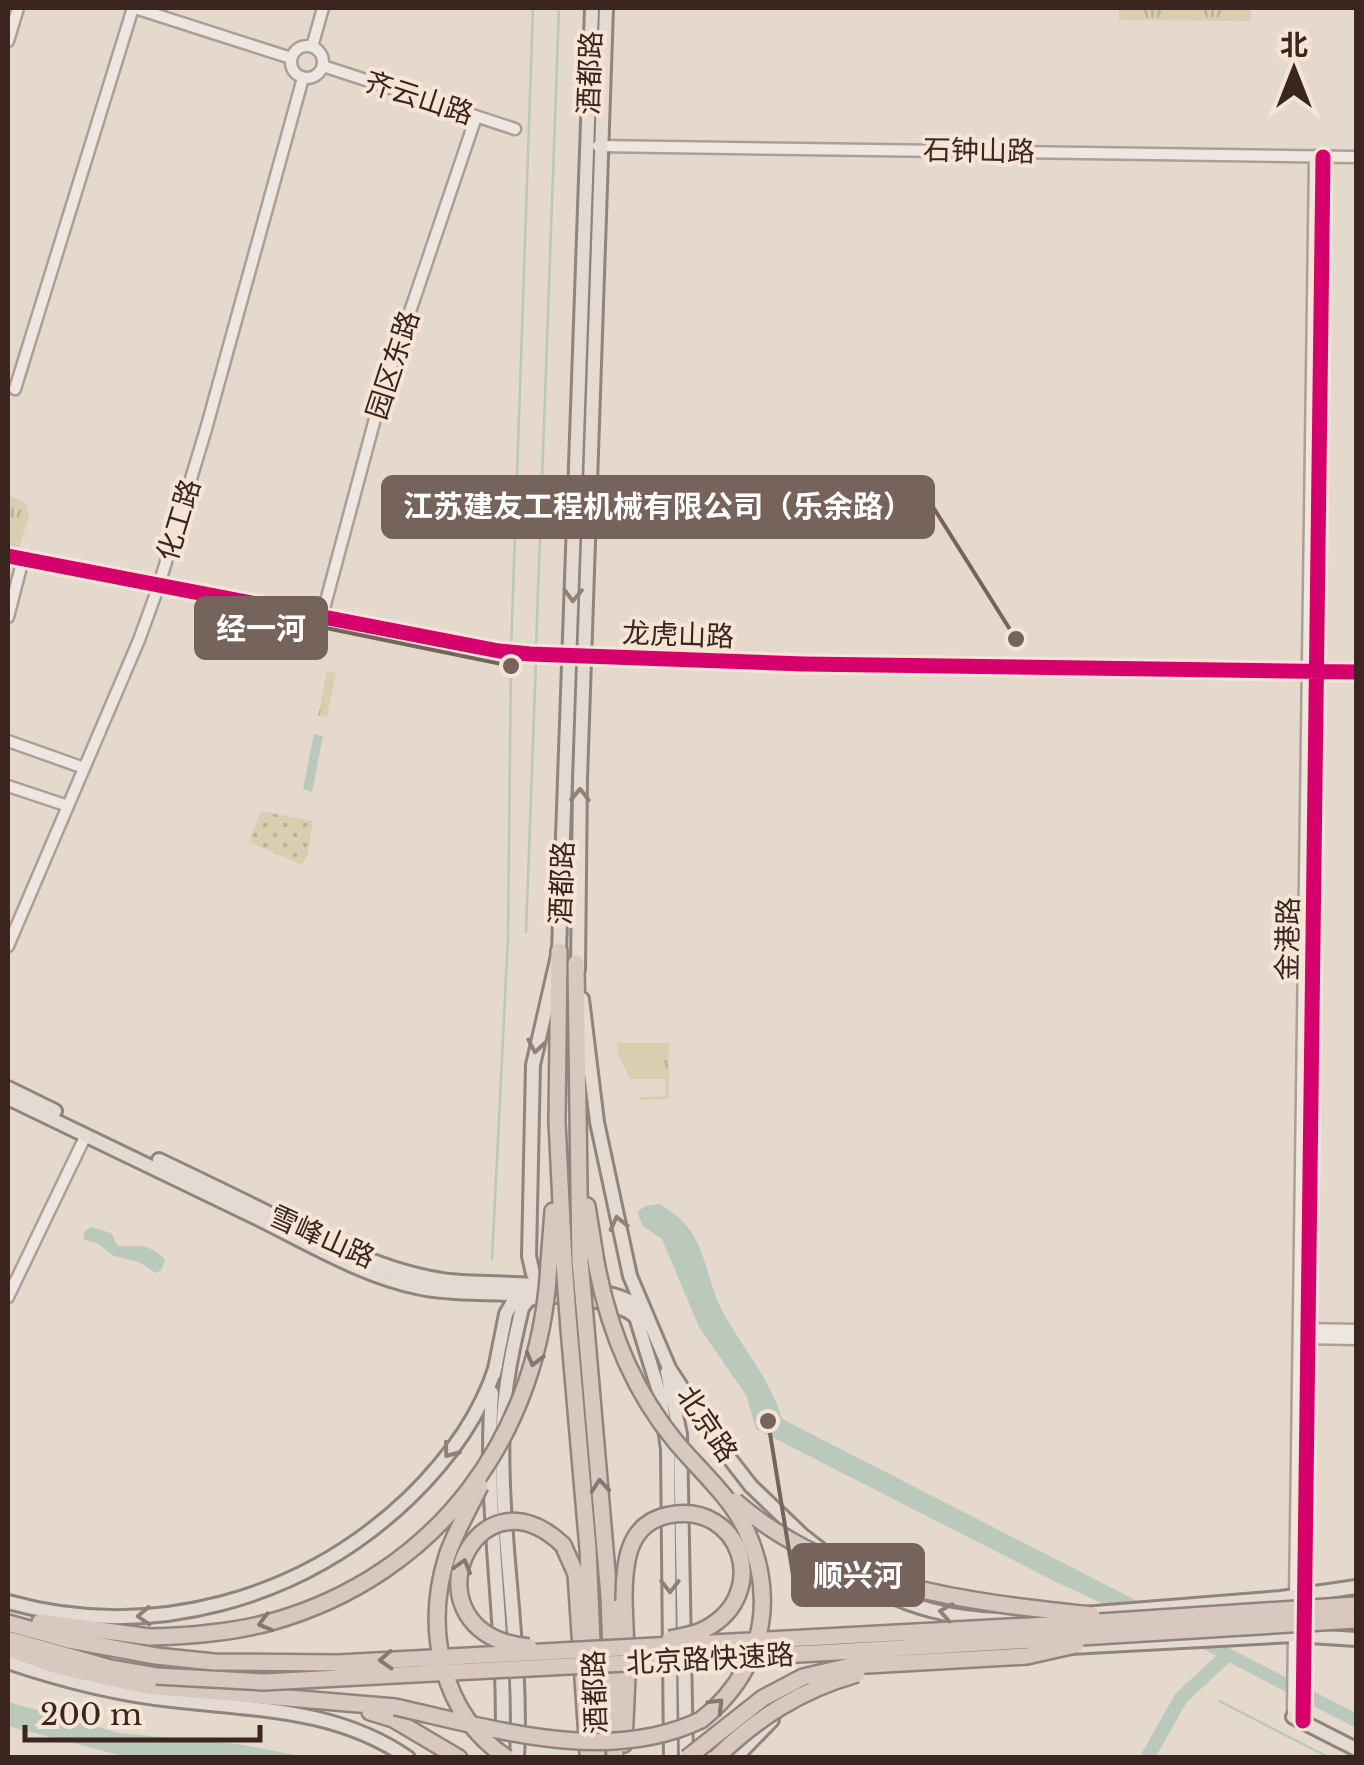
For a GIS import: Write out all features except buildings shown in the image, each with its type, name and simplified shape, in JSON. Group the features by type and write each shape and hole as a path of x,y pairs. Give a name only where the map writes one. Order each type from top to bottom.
{"highway":[{"name":"酒都路","path":"559,952 558,1122 577,1329 597,1758"},
{"name":"酒都路","path":"572,1262 577,1135 576,963"},
{"path":"8,1648 60,1667 151,1681 395,1707 534,1746 582,1755 626,1754 680,1735 714,1710 744,1672 755,1649 764,1602 759,1566 744,1526 656,1416 628,1366 607,1312 572,1262 545,1312 530,1374 448,1555 440,1588 437,1636 448,1685 463,1713 483,1739 505,1758"},
{"name":"酒都路","path":"577,1329 610,1596 615,1758"},
{"path":"8,1619 150,1637 216,1633 270,1622 342,1594 403,1556 438,1525 498,1451"},
{"path":"707,1478 760,1523 799,1545 876,1578 938,1596 992,1605 1095,1616 1181,1616"},
{"path":"620,1648 691,1634 722,1618 742,1588 742,1561 728,1532 700,1514 675,1514 651,1521 628,1548 624,1566 624,1601 627,1677 623,1758"},
{"path":"573,1652 503,1642 475,1623 464,1608 459,1591 461,1561 479,1535 507,1523 537,1525 564,1545 576,1574 588,1758"},
{"name":"北京路快速路","path":"8,1619 69,1640 156,1656 214,1662 323,1663 573,1652 1356,1605"},
{"name":"北京路快速路","path":"8,1639 151,1681 264,1682 1356,1620"},
{"path":"687,1758 782,1686 803,1677 850,1666 1027,1656 1129,1634"},
{"path":"716,1758 746,1729 804,1693 848,1677 910,1662"},
{"path":"287,1696 355,1707 393,1719 459,1758"}],"main road":[{"name":"酒都路","path":"576,963 578,656 594,146 592,8"},
{"name":"酒都路","path":"594,146 606,8"},
{"name":"酒都路","path":"559,952 578,656"},
{"path":"517,1758 517,1678 503,1422 508,1370 522,1308 540,1291 530,1266 528,1242 533,1064 559,952"},
{"name":"北京路","path":"576,963 596,1122 630,1276 669,1368 716,1441 751,1486 802,1535 861,1580 919,1607 984,1619 1016,1620 1356,1588"},
{"name":"雪峰山路","path":"8,1088 374,1262 425,1277 511,1290"},
{"name":"雪峰山路","path":"8,1098 392,1280 419,1288 604,1292 625,1303"},
{"path":"505,1758 488,1448 506,1314 528,1242"},
{"path":"511,1290 524,1268 528,1242"},
{"path":"630,1276 625,1303 640,1322 660,1395 668,1449 671,1758"},
{"path":"625,1303 650,1320"},
{"path":"660,1346 680,1434 687,1758"},
{"path":"8,1602 73,1616 165,1615 250,1598 287,1582 335,1556 381,1524 426,1481 476,1415 496,1366"},
{"path":"735,1758 784,1709 823,1684 898,1660 1299,1636 1356,1638"},
{"path":"8,1662 74,1683 130,1695 297,1714 372,1738 408,1758"},
{"path":"1298,1719 1356,1750"}],"street":[{"path":"8,41 18,8"},
{"path":"15,389 134,8 291,58"},
{"path":"312,47 323,8"},
{"path":"301,47 312,47 321,54 322,66 313,77 303,78 293,70 291,58 301,47"},
{"name":"齐云山路","path":"322,66 515,129"},
{"name":"化工路","path":"8,946 160,586 303,78"},
{"name":"园区东路","path":"322,616 380,400 476,117"},
{"name":"石钟山路","path":"594,146 1356,157"},
{"name":"金港路","path":"1298,1719 1319,156"},
{"name":"龙虎山路","path":"8,556 530,654 1356,672"},
{"path":"8,616 23,559"},
{"path":"8,741 84,768"},
{"path":"8,786 68,806"},
{"path":"8,1297 86,1135"},
{"path":"1302,1334 1356,1330"},
{"path":"1302,1334 1356,1339"}],"green space":[{"path":"1119,8 1251,8 1251,21 1119,20"},
{"path":"8,495 26,503 29,517 17,554 8,552"},
{"path":"327,671 336,673 327,717 318,716"},
{"path":"261,811 313,821 308,854 302,865 249,842"},
{"path":"617,1043 669,1043 669,1099 640,1100 665,1096 665,1079 630,1079"}],"shaded area":[{"path":"314,734 323,736 312,792 303,789"},
{"path":"659,1204 675,1215 696,1240 717,1300 764,1378 782,1419 1356,1713 1356,1728 1207,1651 1056,1582 756,1429 746,1395 699,1327 662,1239 643,1226 637,1212"},
{"path":"91,1227 111,1233 118,1246 154,1250 165,1260 161,1271 156,1273 84,1240 84,1232"},
{"path":"8,1702 119,1733 238,1744 306,1757 126,1757 8,1726"}],"waterway":[{"path":"511,651 533,8"},
{"path":"536,647 559,8"},
{"path":"492,1259 508,937 511,659"},
{"path":"526,932 536,661"},
{"path":"1147,1758 1181,1698 1226,1656"},
{"path":"1219,1701 1330,1758"}],"cycle path":[{"path":"1303,1721 1323,157"},
{"path":"8,556 530,654 804,664 1356,672"}],"place":[{"name":"江苏建友工程机械有限公司（乐余路）","path":"1016,639"},
{"name":"经一河","path":"511,666"},
{"name":"顺兴河","path":"768,1421"}]}
